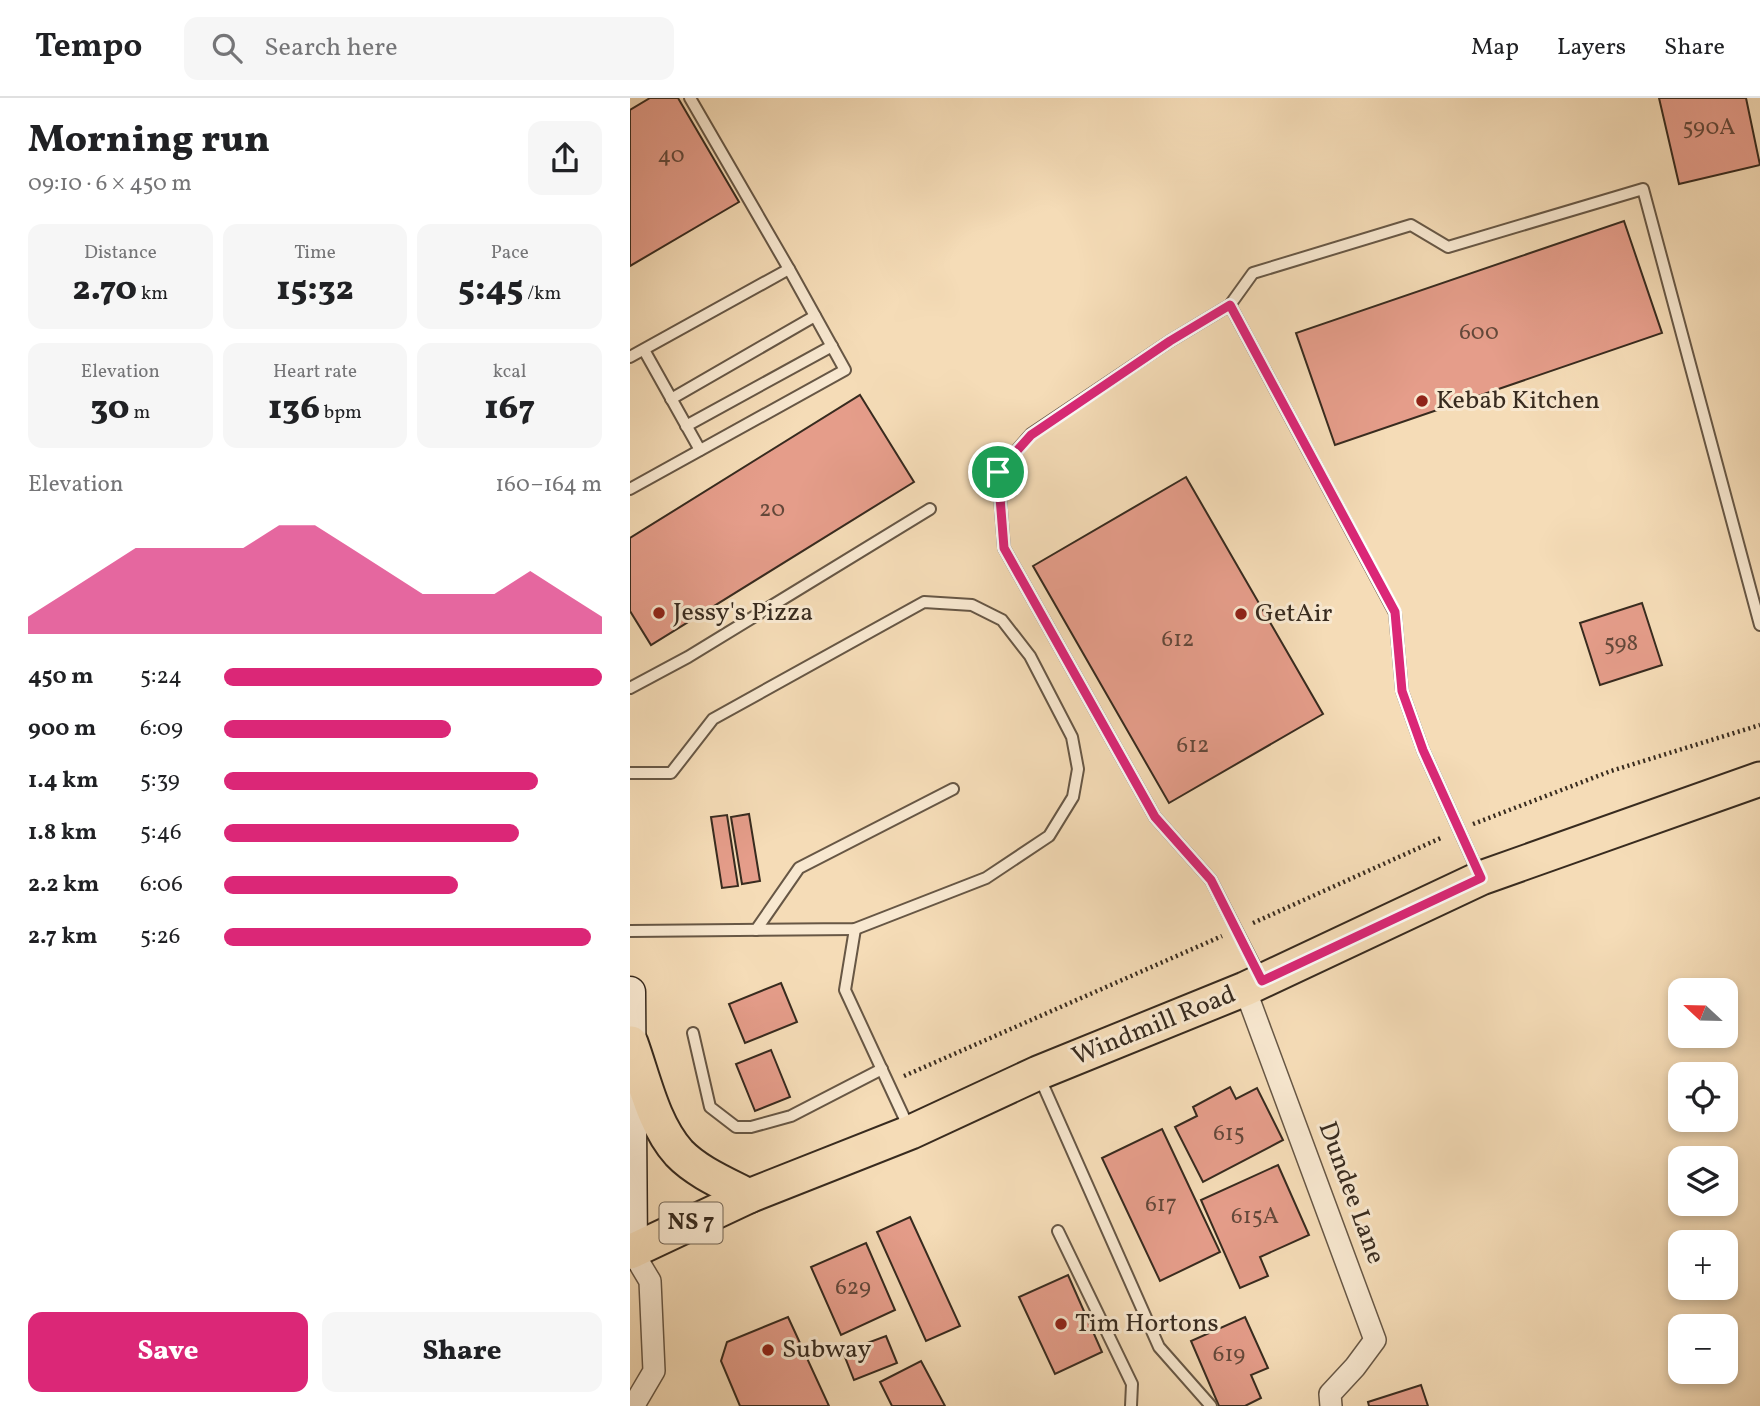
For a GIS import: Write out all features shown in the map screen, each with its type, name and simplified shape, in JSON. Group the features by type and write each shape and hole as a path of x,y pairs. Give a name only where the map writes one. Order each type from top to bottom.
{"main road":[{"name":"Windmill Road","path":"631,1252 749,1196 911,1132 1038,1073 1254,985 1481,878 1760,779"},
{"path":"630,992 631,1252"},
{"path":"631,1043 662,1129 680,1154 711,1176 749,1196"}],"street":[{"name":"Dundee Lane","path":"1254,985 1376,1340 1330,1394 1331,1406"},
{"path":"631,1252 650,1281 654,1371 633,1403"}],"lane":[{"path":"630,489 845,370 690,98"},
{"path":"1254,985 1211,880 1155,817 1004,548 998,472 1031,435 1170,341 1230,305 1253,273 1411,225 1448,247 1643,189 1759,620"},
{"path":"630,357 789,269"},
{"path":"1230,305 1395,612 1402,691 1423,750 1481,878"},
{"path":"671,399 815,316"},
{"path":"686,426 832,346"},
{"path":"644,350 700,450"},
{"path":"630,688 688,657 930,509"},
{"path":"630,773 671,773 713,719 924,603 972,605 1002,620 1030,656 1072,737 1078,769 1073,797 1049,835 986,878 855,929 630,931"},
{"path":"756,930 799,868 953,789"},
{"path":"855,929 845,990 911,1132"},
{"path":"693,1033 710,1107 736,1127 751,1127 791,1116 882,1069"},
{"path":"1038,1073 1159,1348 1211,1406"},
{"path":"1058,1231 1132,1384 1131,1406"}],"building":[{"path":"650,98 678,98 739,202 630,266 630,110"},
{"path":"1659,98 1746,98 1760,165 1679,184"},
{"path":"1624,221 1662,333 1335,445 1296,333"},
{"path":"860,395 914,482 651,645 630,611 630,538"},
{"path":"1186,477 1323,714 1169,803 1033,566"},
{"path":"1642,603 1662,665 1600,685 1580,623"},
{"path":"749,814 760,881 742,884 731,817"},
{"path":"727,815 738,886 722,888 711,817"},
{"path":"781,983 797,1022 745,1043 729,1004"},
{"path":"771,1050 790,1097 755,1111 736,1064"},
{"path":"1230,1087 1236,1099 1257,1088 1283,1140 1203,1182 1175,1127 1197,1116 1193,1107"},
{"path":"1162,1129 1220,1252 1160,1281 1102,1158"},
{"path":"1278,1165 1309,1235 1260,1257 1268,1276 1240,1288 1201,1200"},
{"path":"910,1217 960,1326 926,1341 877,1232"},
{"path":"866,1243 895,1310 841,1335 811,1267"},
{"name":"Tim Hortons","path":"1068,1275 1102,1352 1055,1374 1019,1297"},
{"path":"788,1317 829,1406 740,1406 721,1361 727,1342"},
{"path":"1245,1317 1268,1368 1251,1375 1261,1398 1245,1406 1219,1406 1191,1341"},
{"path":"886,1336 897,1363 854,1380 843,1352"},
{"path":"921,1361 945,1406 892,1406 880,1382"},
{"path":"1421,1385 1428,1406 1369,1406 1368,1402"}],"place":[{"name":"Kebab Kitchen","path":"1422,401"},
{"name":"Jessy's Pizza","path":"659,613"},
{"name":"GetAir","path":"1241,614"},
{"name":"Tim Hortons","path":"1061,1324"},
{"name":"Subway","path":"768,1350"}],"route":[{"path":"1230,305 1395,612 1402,691 1423,750 1481,878 1262,981 1211,880 1155,817 1004,548 998,472 1031,435 1170,341 1230,305"}]}
